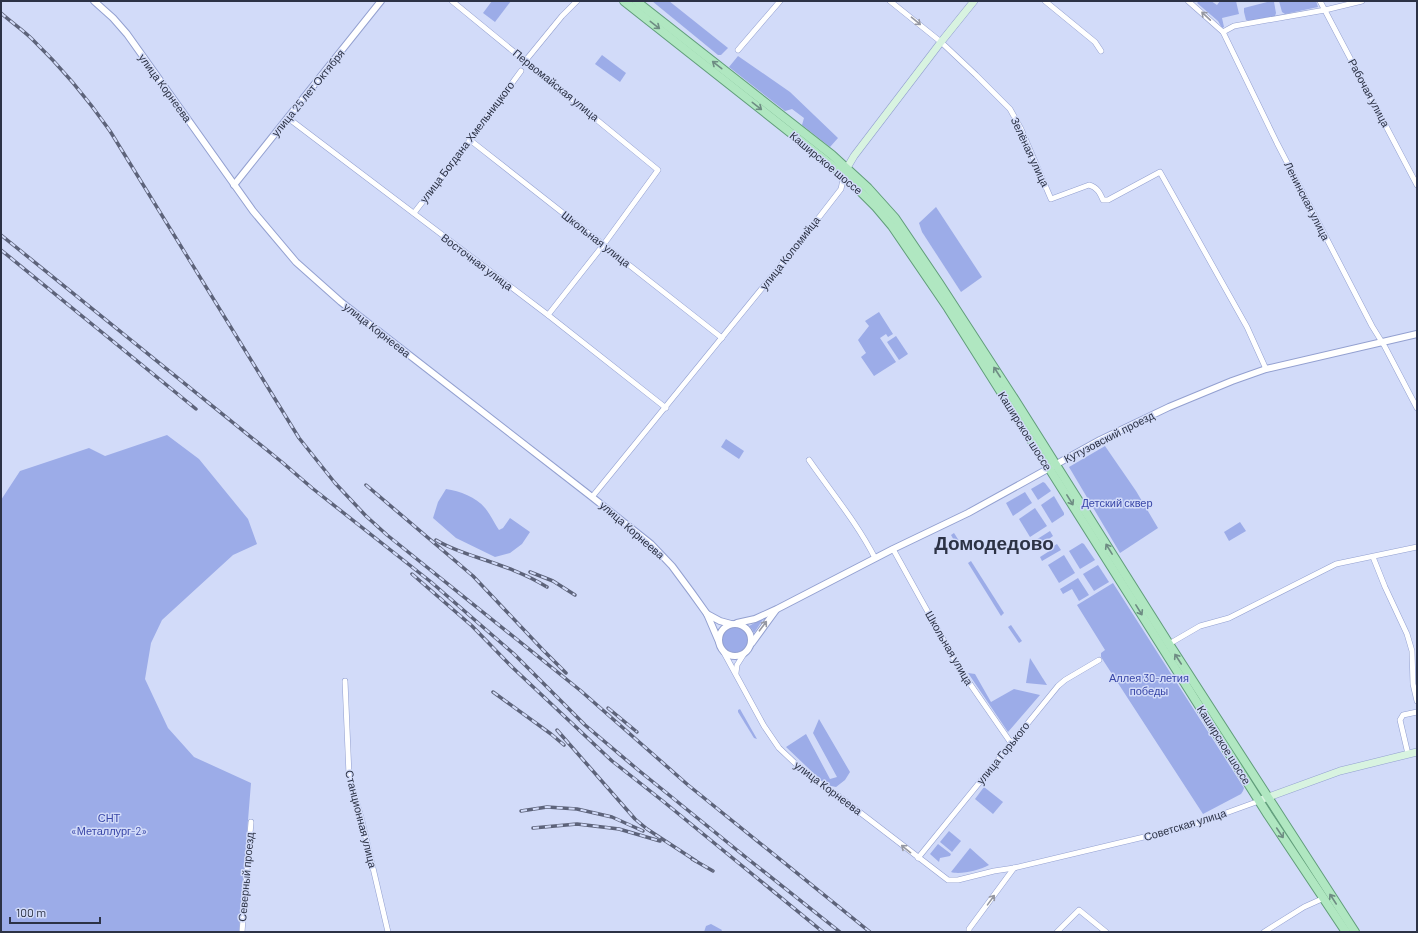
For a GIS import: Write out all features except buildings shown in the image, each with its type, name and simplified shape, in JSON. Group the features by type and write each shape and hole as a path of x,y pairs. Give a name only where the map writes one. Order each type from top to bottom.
{"main road":[{"name":"Каширское шоссе","path":"624,1 845,171"},
{"name":"Каширское шоссе","path":"636,1 845,171 908,247 1168,644 1346,932"},
{"name":"улица Коломийца","path":"845,171 854,156 974,1"},
{"name":"Каширское шоссе","path":"1052,465 1263,799 1355,932"},
{"name":"Советская улица","path":"1263,799 1340,771 1417,752"}],"street":[{"name":"улица Корнеева","path":"94,1 113,18 127,34 259,219 296,262 320,285 643,537 684,581 707,614 719,642"},
{"name":"улица 25 лет Октября","path":"234,185 381,1"},
{"name":"Первомайская улица","path":"452,1 526,60 658,170 604,244"},
{"path":"526,60 562,16 577,1"},
{"path":"738,50 780,1"},
{"name":"Зелёная улица","path":"890,1 941,42 1010,109 1021,130 1051,199 1089,185 1093,186 1099,191 1103,200 1108,200 1160,172 1247,327 1266,369"},
{"path":"1046,1 1095,42 1101,51"},
{"name":"Ленинская улица","path":"1188,1 1223,32 1276,143 1372,326 1417,408"},
{"name":"Рабочая улица","path":"1320,1 1417,185"},
{"path":"1223,32 1234,26 1325,10 1362,1"},
{"name":"улица Богдана Хмельницкого","path":"414,213 521,71"},
{"name":"Восточная улица","path":"288,118 548,315 666,408"},
{"name":"Школьная улица","path":"470,140 722,338"},
{"name":"улица Коломийца","path":"592,496 666,408 803,238 841,188 845,171"},
{"path":"548,315 604,244"},
{"name":"Кутузовский проезд","path":"734,624 755,619 777,609 875,558 968,513 1052,465 1169,407 1234,380 1266,369 1417,334"},
{"path":"810,460 862,534 875,558"},
{"path":"1168,644 1200,626 1229,618 1336,564 1417,547"},
{"name":"Школьная улица","path":"893,549 959,668 1011,743"},
{"path":"1373,557 1409,640 1413,661 1413,684 1417,701"},
{"path":"736,673 738,665 744,654 777,609"},
{"path":"707,614 720,621 746,627 749,630 752,639 751,644"},
{"path":"734,624 726,626 722,630 719,642 723,651 734,656 744,654"},
{"name":"улица Корнеева","path":"723,651 764,726 784,754 827,789 836,794 948,880"},
{"name":"улица Горького","path":"918,858 1058,686 1065,680 1099,660"},
{"name":"Станционная улица","path":"345,682 349,775 362,821 388,932"},
{"path":"1408,754 1400,720 1403,716 1417,712"},
{"name":"Советская улица","path":"948,880 958,880 994,871 1014,868 1190,826 1263,799"},
{"name":"Северный проезд","path":"242,932 251,822"},
{"path":"969,932 969,929 1014,868"},
{"path":"1264,932 1304,907 1324,898"},
{"path":"1057,932 1079,910 1106,932"}],"green space":[{"path":"492,1 511,1 495,22 483,13"},
{"path":"652,1 669,1 728,48 721,55 718,55"},
{"path":"1199,1 1211,1 1217,5 1220,1 1236,1 1239,14 1222,18 1224,27 1222,28 1218,21 1197,3"},
{"path":"1271,1 1274,2 1276,13 1275,16 1249,21 1246,20 1244,8"},
{"path":"1279,1 1316,1 1318,7 1285,14 1282,12"},
{"path":"602,55 626,73 620,82 595,64"},
{"path":"738,56 790,92 838,138 830,147 802,125 804,118 792,109 785,111 729,67"},
{"path":"936,207 982,277 961,292 922,232 919,223"},
{"path":"879,312 893,334 888,337 886,334 880,338 896,362 874,376 861,357 866,353 858,340 869,326 865,321"},
{"path":"896,336 908,354 899,360 887,342"},
{"name":"СНТ «Металлург-2»","path":"167,435 199,459 248,519 257,544 233,555 162,620 151,643 145,679 168,728 194,757 251,783 239,932 1,932 1,500 20,471 89,448 105,456"},
{"path":"726,439 744,451 739,459 721,447"},
{"name":"Детский сквер","path":"1105,446 1136,491 1158,528 1120,553 1069,467"},
{"path":"1043,482 1051,491 1038,500 1031,489"},
{"path":"446,489 462,493 481,504 499,530 503,528 510,518 530,532 522,544 510,553 495,557 456,538 433,518 438,502"},
{"path":"1025,492 1032,503 1013,516 1006,503"},
{"path":"1054,496 1064,515 1052,523 1041,505"},
{"path":"1035,508 1047,526 1030,537 1019,519"},
{"path":"1240,522 1246,531 1229,541 1224,532"},
{"path":"1050,531 1053,536 1033,547 1031,543"},
{"path":"954,533 963,547 959,549 951,535"},
{"path":"1082,543 1095,560 1080,569 1069,551"},
{"path":"1057,544 1061,550 1042,561 1040,557"},
{"path":"1064,555 1075,573 1059,583 1048,565"},
{"path":"971,561 1004,613 1001,616 968,563"},
{"path":"1098,565 1109,582 1094,591 1083,574"},
{"path":"1078,578 1089,595 1079,601 1072,589 1063,594 1060,589"},
{"name":"Аллея 30-летия победы","path":"1113,583 1244,788 1241,794 1203,814 1101,657 1101,653 1105,650 1077,605"},
{"path":"764,618 754,633 749,626"},
{"path":"1011,625 1022,641 1019,643 1008,627"},
{"path":"735,627 744,631 748,640 744,649 735,653 726,649 722,640 726,631"},
{"path":"1030,658 1047,685 1026,683"},
{"path":"968,673 975,674 991,702 1014,689 1040,695 1008,732"},
{"path":"740,709 757,739 754,738 738,712"},
{"path":"819,719 850,772 845,780 836,787 826,785 786,747 806,734 830,779 837,777 813,733"},
{"path":"984,787 1003,802 993,814 975,799"},
{"path":"949,831 961,841 952,852 940,842"},
{"path":"938,844 951,854 950,856 940,858 939,862 930,854"},
{"path":"970,848 989,865 970,872 951,872"},
{"path":"711,924 722,930 721,932 704,932 706,926"}],"railway":[{"path":"1,13 28,36 53,61 83,95 110,131 299,438 335,483 366,516 387,535 581,691 688,785 870,932"},
{"path":"1,235 312,488 431,582 514,654 585,725 637,769 840,932"},
{"path":"1,250 196,409"},
{"path":"366,485 473,576 566,673"},
{"path":"436,540 457,550 531,578 547,587"},
{"path":"530,572 553,581 575,595"},
{"path":"412,574 472,626 512,667 612,761 823,932"},
{"path":"493,692 564,745"},
{"path":"608,708 637,732"},
{"path":"557,730 635,819 647,829 696,861"},
{"path":"521,811 547,807 577,809 612,817 643,831"},
{"path":"533,828 577,824 619,829 660,841"},
{"path":"692,859 713,871"}],"district":[{"name":"Домодедово","path":"994,543"}]}
